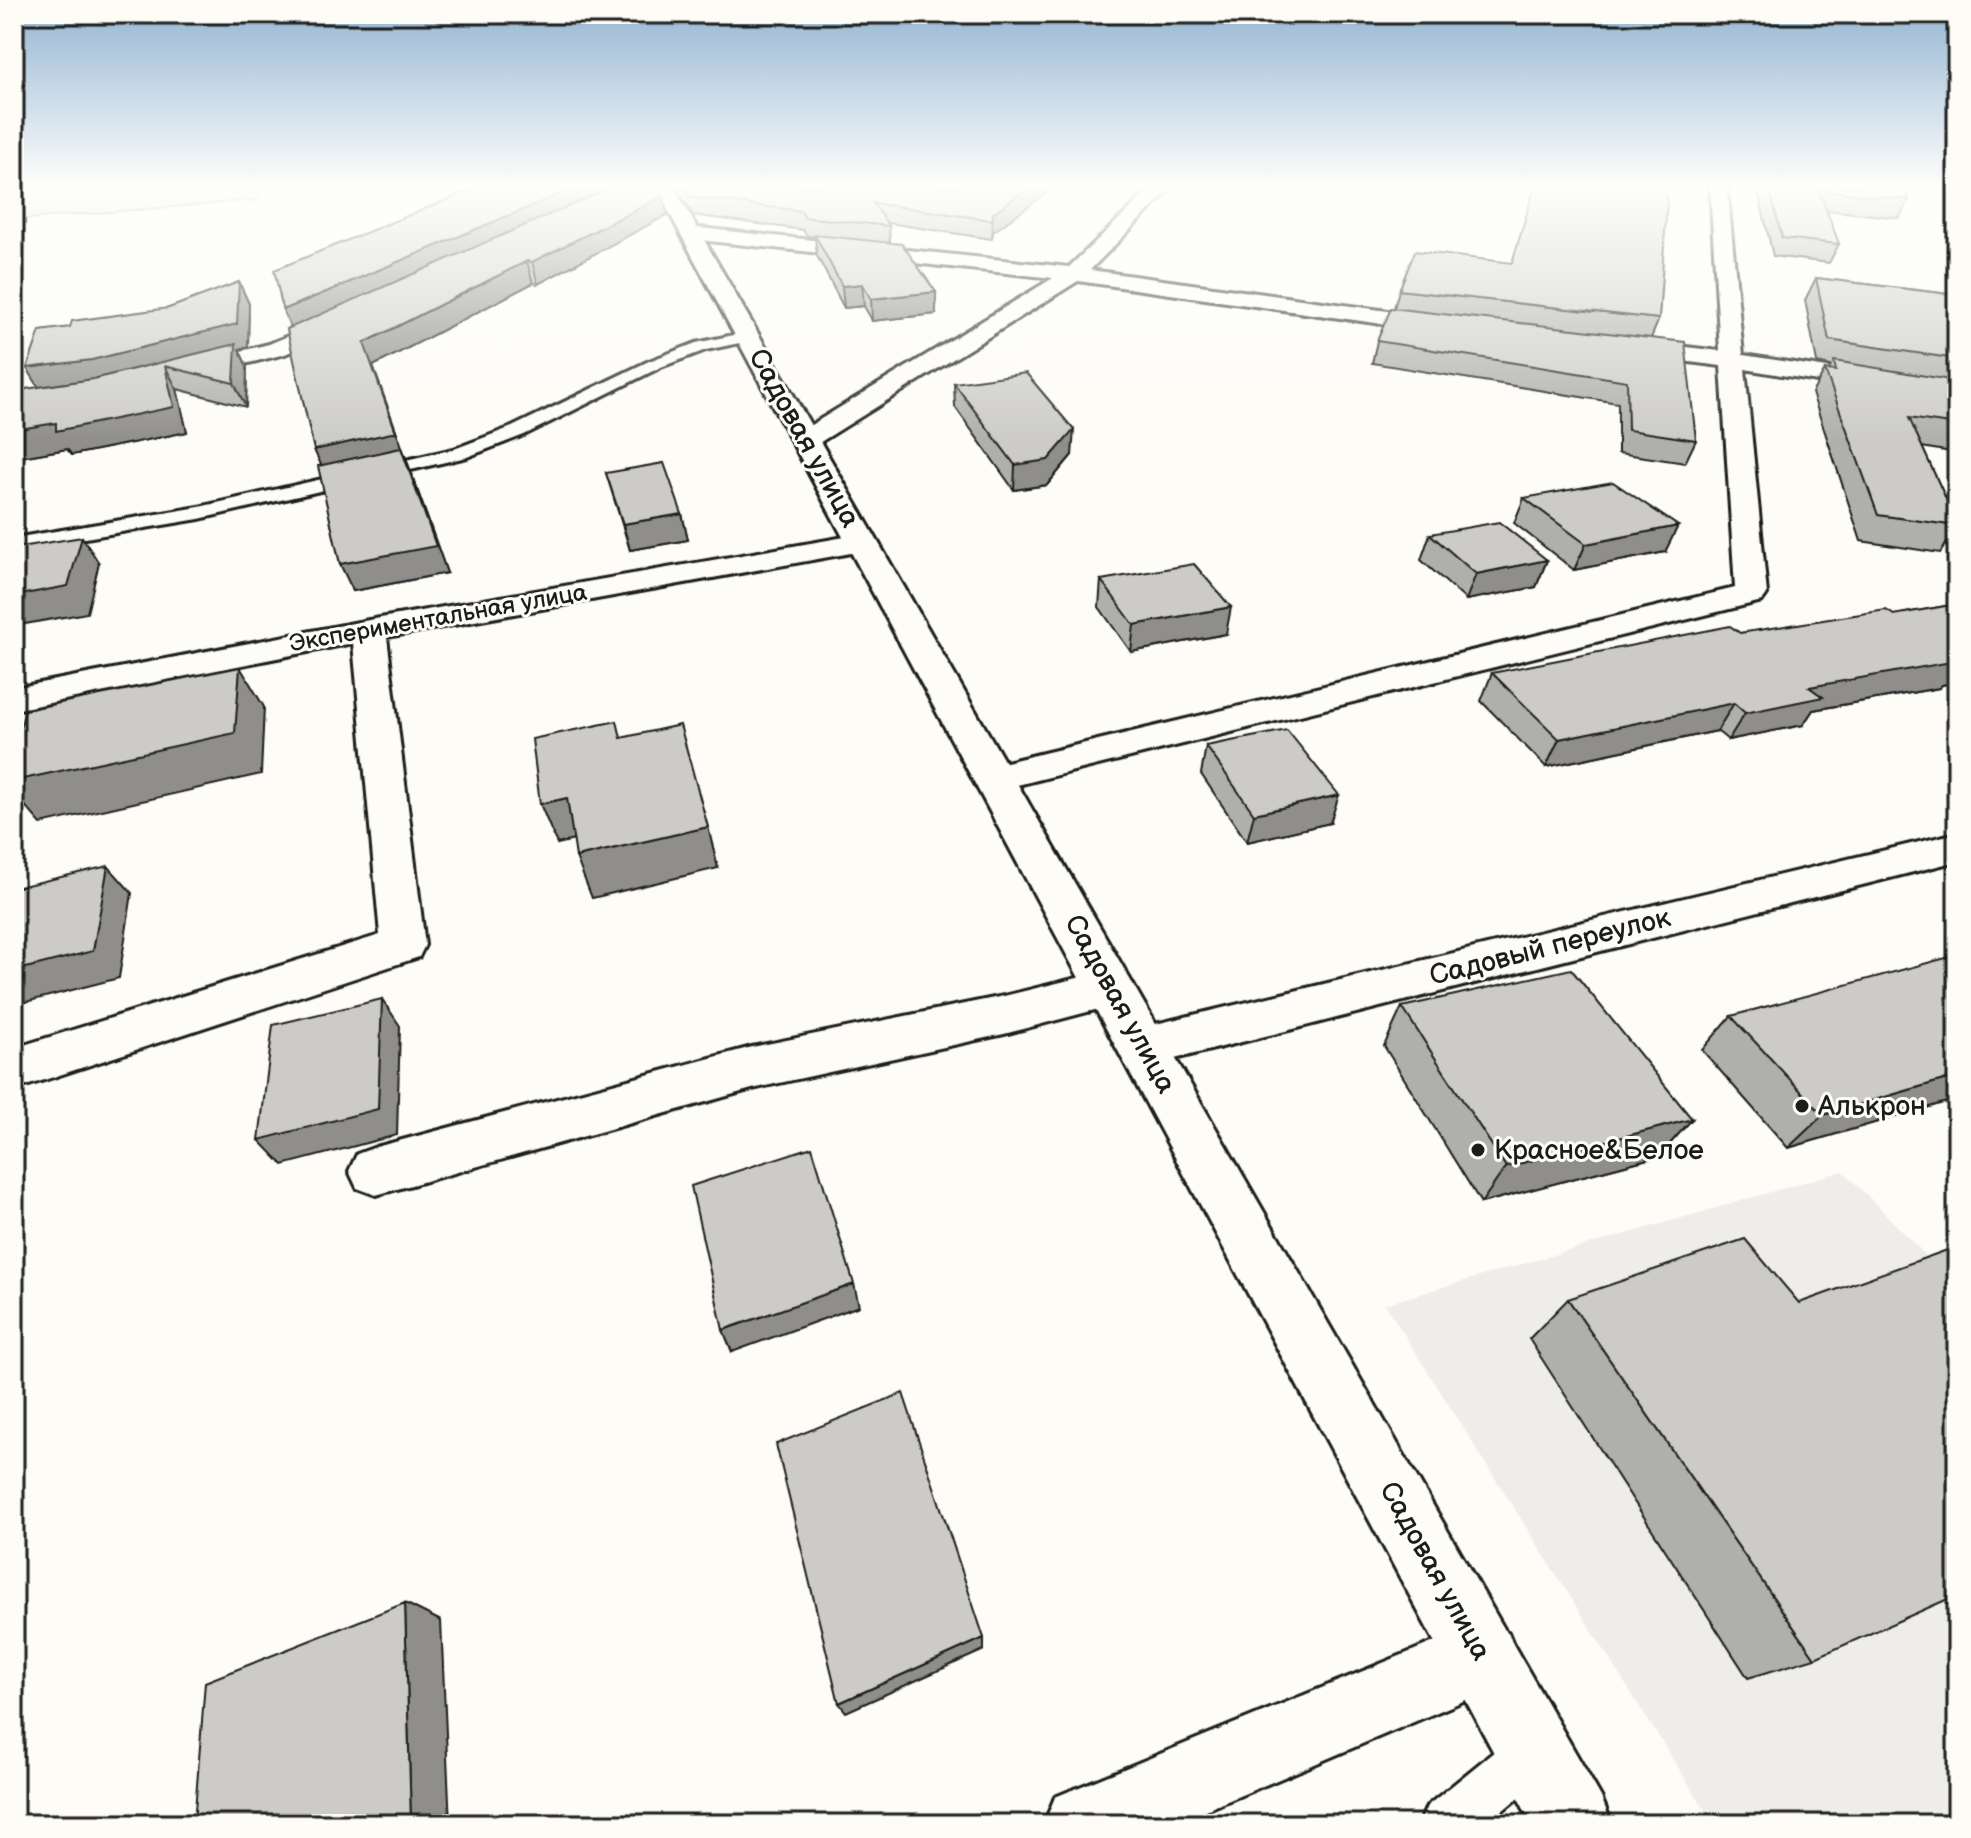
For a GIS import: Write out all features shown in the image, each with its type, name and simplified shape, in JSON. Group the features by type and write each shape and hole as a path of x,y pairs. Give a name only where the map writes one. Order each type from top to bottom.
{"street":[{"name":"Садовая улица","path":"712,272 1574,1824"},
{"path":"1053,272 1465,329"},
{"path":"805,440 1076,272"},
{"path":"993,778 1751,594 1725,272"},
{"path":"163,378 277,349 362,311"},
{"path":"1607,345 1733,360 1957,396"},
{"name":"Экспериментальная улица","path":"14,699 369,630 862,543"},
{"path":"14,1069 403,945 369,630"},
{"name":"Садовый переулок","path":"1143,1047 1957,847"},
{"path":"376,1171 752,1068 1004,1015 1110,988"},
{"path":"1082,1824 1483,1657"}],"lane":[{"path":"14,544 199,513 460,453 518,431 655,364 702,346 748,337"},
{"path":"1445,1824 1534,1752"}],"shaded area":[{"path":"1843,1171 1957,1287 1957,1824 1714,1824 1385,1304"}],"building":[{"path":"274,272 374,272 283,310"},
{"path":"418,272 506,272 364,343 396,432 314,450 287,329"},
{"path":"834,272 922,272 936,292 871,299 862,284 842,286"},
{"path":"1406,272 1662,272 1659,319 1399,290"},
{"path":"1816,278 1957,295 1957,359 1829,340"},
{"path":"239,282 237,324 92,360 27,368 40,331 70,327 72,321 169,308"},
{"path":"1391,308 1685,342 1696,440 1628,430 1627,381 1377,341"},
{"path":"236,344 234,383 165,366 174,407 56,431 56,423 14,430 14,404 19,390 93,379"},
{"path":"1834,361 1957,381 1957,425 1909,418 1957,526 1878,515 1825,370 1836,371"},
{"path":"1026,373 1074,430 1048,460 1015,465 954,383"},
{"path":"401,448 436,546 340,564 318,466"},
{"path":"664,463 682,514 623,524 606,473"},
{"path":"1613,482 1678,526 1586,544 1524,498"},
{"path":"1499,522 1547,560 1476,574 1430,534"},
{"path":"82,537 68,586 14,596 14,548"},
{"path":"1194,564 1231,607 1134,625 1101,580"},
{"path":"1957,604 1957,661 1809,687 1823,697 1745,713 1734,703 1559,739 1492,673 1730,626 1740,633 1886,610 1894,615"},
{"path":"240,667 235,733 14,781 14,751 25,710"},
{"path":"617,721 621,738 680,725 708,827 576,857 567,798 540,804 532,739"},
{"path":"1287,730 1339,795 1254,814 1206,746"},
{"path":"108,866 93,951 14,971 14,888"},
{"path":"1957,955 1957,1076 1823,1115 1731,1016"},
{"path":"1571,969 1692,1119 1506,1167 1402,1007"},
{"path":"382,999 378,1109 259,1140 273,1025"},
{"path":"812,1147 854,1284 723,1330 691,1186"},
{"path":"1745,1239 1799,1303 1953,1248 1957,1252 1957,1595 1815,1658 1568,1299"},
{"path":"903,1393 984,1638 839,1703 776,1444"},
{"path":"405,1603 411,1824 194,1824 205,1682"}],"place":[{"name":"Алькрон","path":"1802,1106"},
{"name":"Красное&Белое","path":"1478,1150"}]}
